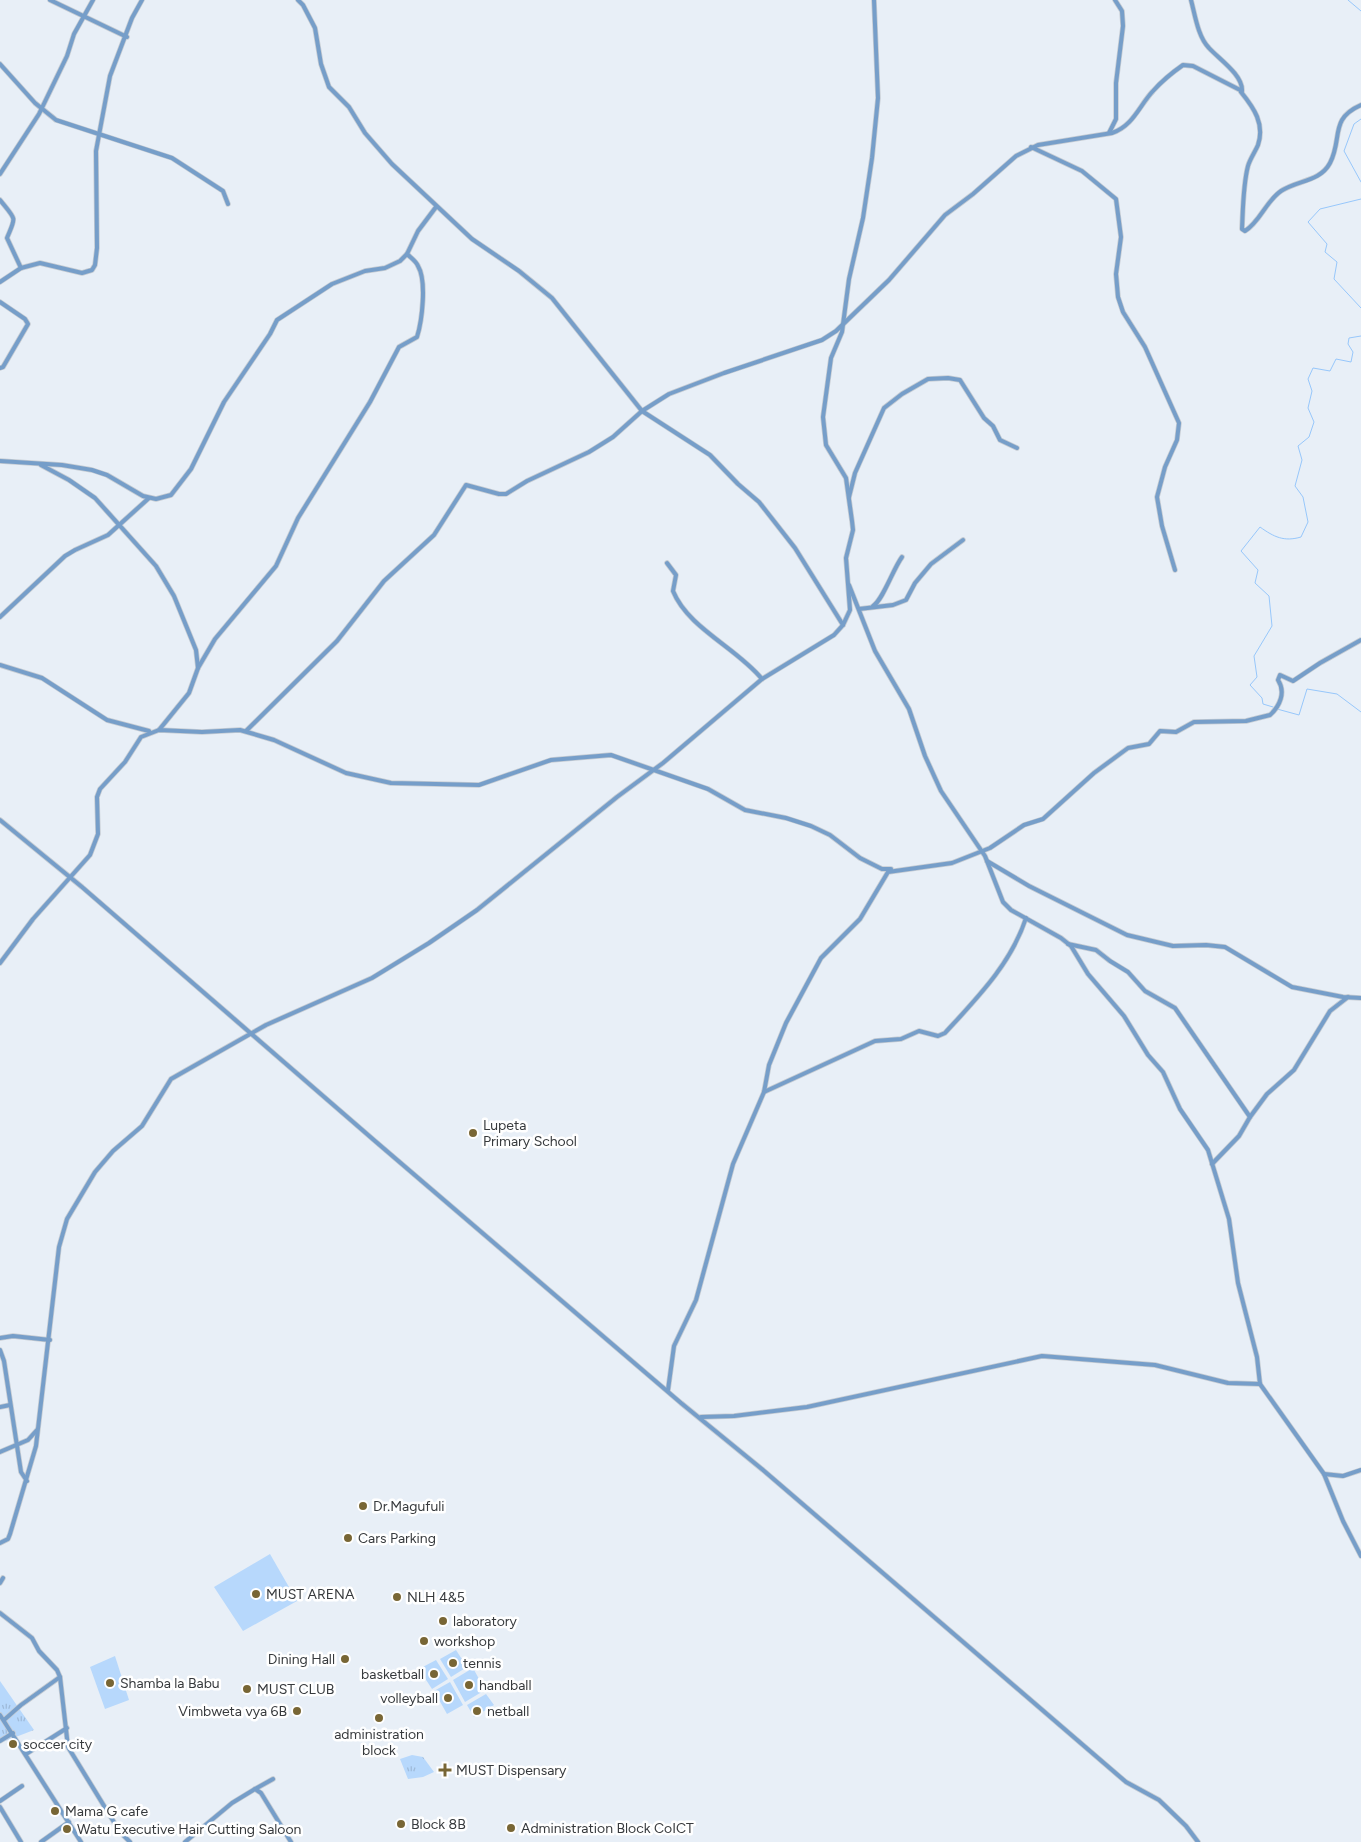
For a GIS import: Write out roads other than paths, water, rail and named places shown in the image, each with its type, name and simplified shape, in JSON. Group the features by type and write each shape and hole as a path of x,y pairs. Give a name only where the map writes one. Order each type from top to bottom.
{"street":[{"path":"50,0 127,37"},
{"path":"0,174 42,109 93,0"},
{"path":"0,282 21,268 44,262 82,273 92,270 95,265 97,248 95,160 99,134 110,76 127,37 132,18 142,0"},
{"path":"298,0 313,22 321,64 332,91 349,107 365,133 392,164 472,239 519,271 552,298 642,411 710,455 765,509 805,562 843,625"},
{"path":"0,1543 8,1539 10,1534 34,1457 41,1388 50,1340 59,1247 67,1219 95,1172 113,1151 142,1126 171,1079 252,1033 312,1003 372,978 415,952 477,910 609,803 653,771 762,678 834,635 843,625 850,610 846,555 853,530 846,478 828,448 823,425 831,358 842,332 852,262 864,213 873,149 878,102 874,0"},
{"path":"1109,133 1116,119 1116,83 1123,26 1122,11 1115,0"},
{"path":"1191,0 1206,44 1235,76 1242,87 1241,92"},
{"path":"0,64 42,109 60,122 172,158 223,191 228,204"},
{"path":"246,731 337,641 384,580 434,535 464,486 506,494 527,481 589,452 663,397 700,382 815,344 842,325 889,280 945,215 973,194 1012,159 1031,148 1121,129 1129,123 1154,90 1183,65 1193,66 1229,83 1241,92 1256,112 1260,133 1258,146 1248,171 1242,229 1244,231 1279,192 1314,178 1326,168 1332,157 1340,121 1346,114 1361,105"},
{"path":"1031,148 1082,171 1116,199 1121,237 1116,274 1118,297 1123,312 1145,348 1179,423 1177,440 1162,478 1157,500 1163,530 1175,570"},
{"path":"0,200 14,220 14,226 7,238 21,268"},
{"path":"0,461 62,465 102,473 128,489 149,498 169,496 181,484 200,453 224,402 270,334 277,320 325,287 365,270 391,266 407,254 418,231 436,207"},
{"path":"159,730 189,693 198,668 215,639 276,566 298,518 370,402 399,347 417,337 422,304 420,271 417,263 407,254"},
{"path":"0,302 25,319 28,324 3,367 0,368"},
{"path":"849,498 855,473 866,452 882,410 902,394 928,379 948,378 960,380 984,418 993,426 1000,440 1018,448"},
{"path":"39,464 90,494 166,580 194,642 198,668"},
{"path":"0,616 70,553 108,535 149,498"},
{"path":"859,609 871,606 893,605 906,600 915,583 931,564 963,540"},
{"path":"871,606 879,602 890,576 902,558"},
{"path":"667,563 676,575 673,592 684,609 749,664 762,678"},
{"path":"848,583 875,651 908,709 925,756 941,791 982,851 1003,902 1012,910 1068,944 1094,948 1110,962 1128,972 1144,991 1175,1008 1250,1117"},
{"path":"0,962 33,919 87,860 97,839 99,828 97,793 125,762 141,737 159,730 202,732 233,729 246,731 274,740 346,773 391,783 479,785 551,760 605,754 631,761 653,771 708,789 745,810 786,818 811,826 827,833 855,855 875,866 882,869 895,869 952,863 982,851 1024,825 1043,819 1094,773 1128,748 1149,744 1160,731 1176,732 1194,722 1246,721 1273,713 1282,694 1282,686 1278,680 1280,676 1289,681 1295,680 1320,663 1361,640"},
{"path":"0,665 42,678 107,720 152,732"},
{"path":"0,820 252,1033 408,1169 1126,1782 1159,1800 1186,1826 1198,1842"},
{"path":"987,861 1029,886 1127,936 1173,946 1206,945 1225,948 1242,956 1287,984 1304,990 1348,998 1361,998"},
{"path":"668,1390 674,1346 696,1300 734,1164 764,1092 771,1060 786,1022 801,998 811,975 826,953 860,919 885,875 895,869"},
{"path":"764,1092 875,1041 901,1039 919,1031 938,1036 945,1033 996,976 1009,951 1017,942 1026,918"},
{"path":"1068,944 1088,974 1124,1016 1148,1055 1162,1072 1180,1109 1208,1150 1229,1219 1238,1283 1257,1357 1260,1384 1324,1474 1343,1521 1361,1556"},
{"path":"1212,1164 1239,1136 1250,1117 1271,1090 1294,1070 1330,1011 1348,998"},
{"path":"0,1338 13,1336 50,1340"},
{"path":"0,1350 4,1361 22,1475 27,1481"},
{"path":"700,1417 734,1416 807,1406 1042,1356 1155,1365 1228,1383 1260,1384"},
{"path":"0,1407 10,1405"},
{"path":"0,1452 30,1439 38,1428"},
{"path":"1324,1474 1343,1476 1361,1470"},
{"path":"0,1583 3,1578"},
{"path":"0,1619 2,1614 32,1638 39,1651 57,1670 60,1676 67,1728 66,1741 74,1760 120,1832 130,1842"},
{"path":"4,1720 60,1676"},
{"path":"0,1715 81,1842"},
{"path":"26,1754 67,1728"},
{"path":"0,1741 13,1733"},
{"path":"185,1842 232,1803 273,1779"},
{"path":"0,1801 22,1786"},
{"path":"254,1789 260,1793 291,1842"},
{"path":"0,1807 21,1842"},
{"path":"41,1842 69,1822"}],"waterway":[{"path":"1348,0 1361,11"},
{"path":"1361,119 1354,124 1344,151 1361,182"},
{"path":"1361,199 1320,209 1308,222 1327,244 1325,252 1337,262 1334,279 1361,308"},
{"path":"1273,707 1263,704 1262,698 1250,685 1257,677 1254,656 1272,626 1269,596 1255,583 1258,570 1241,551 1260,527 1279,538 1301,537 1308,522 1303,497 1295,486 1302,460 1298,446 1309,437 1314,422 1308,408 1312,391 1308,379 1313,368 1330,371 1336,359 1351,362 1353,352 1348,344 1349,338 1361,336"},
{"path":"1277,709 1299,715 1307,689 1337,694 1361,712"}],"place":[{"name":"Lupeta Primary School","path":"473,1133"},
{"name":"Dr.Magufuli","path":"363,1506"},
{"name":"Cars Parking","path":"348,1538"},
{"name":"MUST ARENA","path":"256,1594"},
{"name":"NLH 4&5","path":"397,1597"},
{"name":"laboratory","path":"443,1621"},
{"name":"workshop","path":"424,1641"},
{"name":"Dining Hall","path":"345,1659"},
{"name":"tennis","path":"453,1663"},
{"name":"basketball","path":"434,1674"},
{"name":"Shamba la Babu","path":"110,1683"},
{"name":"handball","path":"469,1685"},
{"name":"MUST CLUB","path":"247,1689"},
{"name":"volleyball","path":"448,1698"},
{"name":"Vimbweta vya 6B","path":"297,1711"},
{"name":"netball","path":"477,1711"},
{"name":"administration block","path":"379,1718"},
{"name":"soccer city","path":"13,1744"},
{"name":"MUST Dispensary","path":"445,1770"},
{"name":"Mama G cafe","path":"55,1811"},
{"name":"Block 8B","path":"401,1824"},
{"name":"Administration Block CoICT","path":"511,1828"},
{"name":"Watu Executive Hair Cutting Saloon","path":"67,1829"}]}
